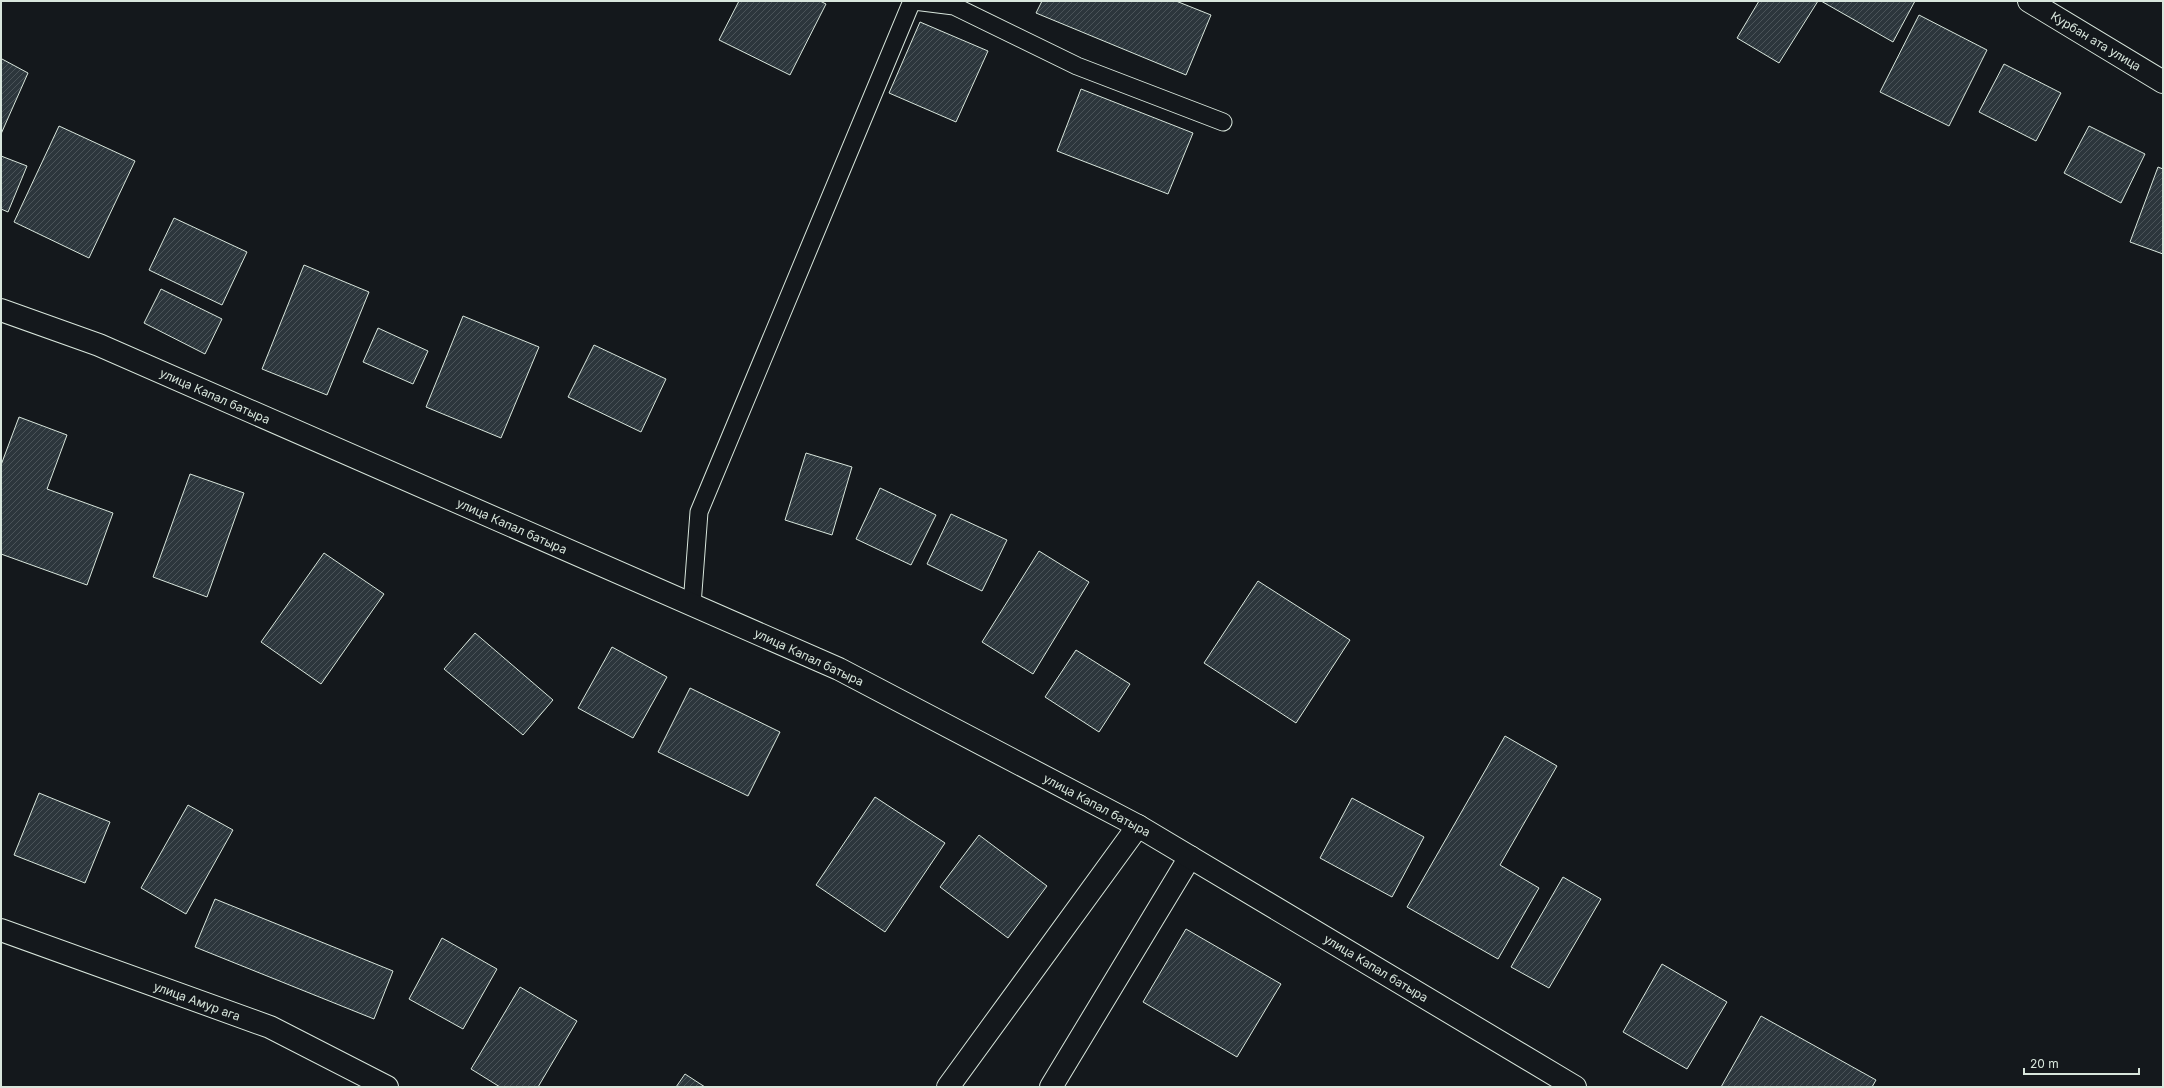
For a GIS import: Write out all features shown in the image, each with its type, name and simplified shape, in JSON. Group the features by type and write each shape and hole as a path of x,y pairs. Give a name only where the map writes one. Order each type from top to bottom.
{"main road":[{"name":"Курбан ата улица","path":"2029,1 2163,82"},
{"name":"улица Капал батыра","path":"1,310 99,346 839,669 1138,826 1575,1087"},
{"path":"948,1087 1138,826"},
{"path":"1050,1087 1190,857"},
{"name":"улица Амур ага","path":"1,930 270,1027 387,1087"}],"lane":[{"path":"692,605 699,512 913,1 954,6 1077,66 1223,122"}],"building":[{"path":"739,1 820,1 826,4 790,75 719,40"},
{"path":"1042,1 1176,1 1211,15 1186,75 1036,13"},
{"path":"1759,1 1818,1 1779,63 1737,38"},
{"path":"1821,1 1915,1 1893,42"},
{"path":"1919,15 1987,50 1949,126 1880,92"},
{"path":"920,22 988,51 956,122 889,93"},
{"path":"2,59 28,73 1,134 1,61"},
{"path":"2004,64 2061,93 2036,141 1979,112"},
{"path":"1081,89 1193,133 1168,194 1057,151"},
{"path":"59,126 135,161 89,258 14,222"},
{"path":"2089,126 2145,154 2121,203 2064,173"},
{"path":"1,156 27,166 8,212 1,209"},
{"path":"2158,167 2163,169 2163,254 2130,242"},
{"path":"174,218 247,252 222,305 149,270"},
{"path":"304,265 369,292 327,395 262,369"},
{"path":"161,289 222,319 205,354 144,323"},
{"path":"463,316 539,347 501,438 426,407"},
{"path":"378,328 428,351 413,384 363,362"},
{"path":"594,345 666,379 641,432 568,397"},
{"path":"19,417 67,435 47,489 113,513 87,585 1,554 1,465"},
{"path":"806,453 852,467 832,535 785,520"},
{"path":"190,474 244,493 207,597 153,577"},
{"path":"880,488 936,515 911,565 856,539"},
{"path":"951,514 1007,540 982,591 927,564"},
{"path":"1039,551 1089,582 1033,674 982,642"},
{"path":"324,553 384,594 321,684 261,642"},
{"path":"1258,581 1350,640 1296,723 1204,663"},
{"path":"475,633 553,700 523,735 444,669"},
{"path":"612,647 667,677 633,738 578,708"},
{"path":"1076,650 1130,684 1099,732 1045,697"},
{"path":"690,688 780,732 748,796 658,752"},
{"path":"1505,736 1557,766 1500,865 1539,888 1498,959 1407,907"},
{"path":"39,793 110,822 85,883 14,855"},
{"path":"875,797 945,843 885,932 816,885"},
{"path":"1352,798 1424,837 1392,897 1320,858"},
{"path":"188,805 233,830 186,914 141,888"},
{"path":"979,835 1047,886 1008,938 940,887"},
{"path":"1563,877 1601,899 1549,988 1511,967"},
{"path":"215,899 393,971 374,1019 195,947"},
{"path":"1186,929 1281,984 1237,1057 1143,1002"},
{"path":"442,938 497,969 463,1029 409,999"},
{"path":"1662,964 1727,1002 1687,1069 1623,1032"},
{"path":"520,987 577,1021 538,1087 500,1087 471,1069"},
{"path":"1761,1016 1876,1080 1872,1087 1721,1087"},
{"path":"685,1074 705,1087 676,1087"}]}
